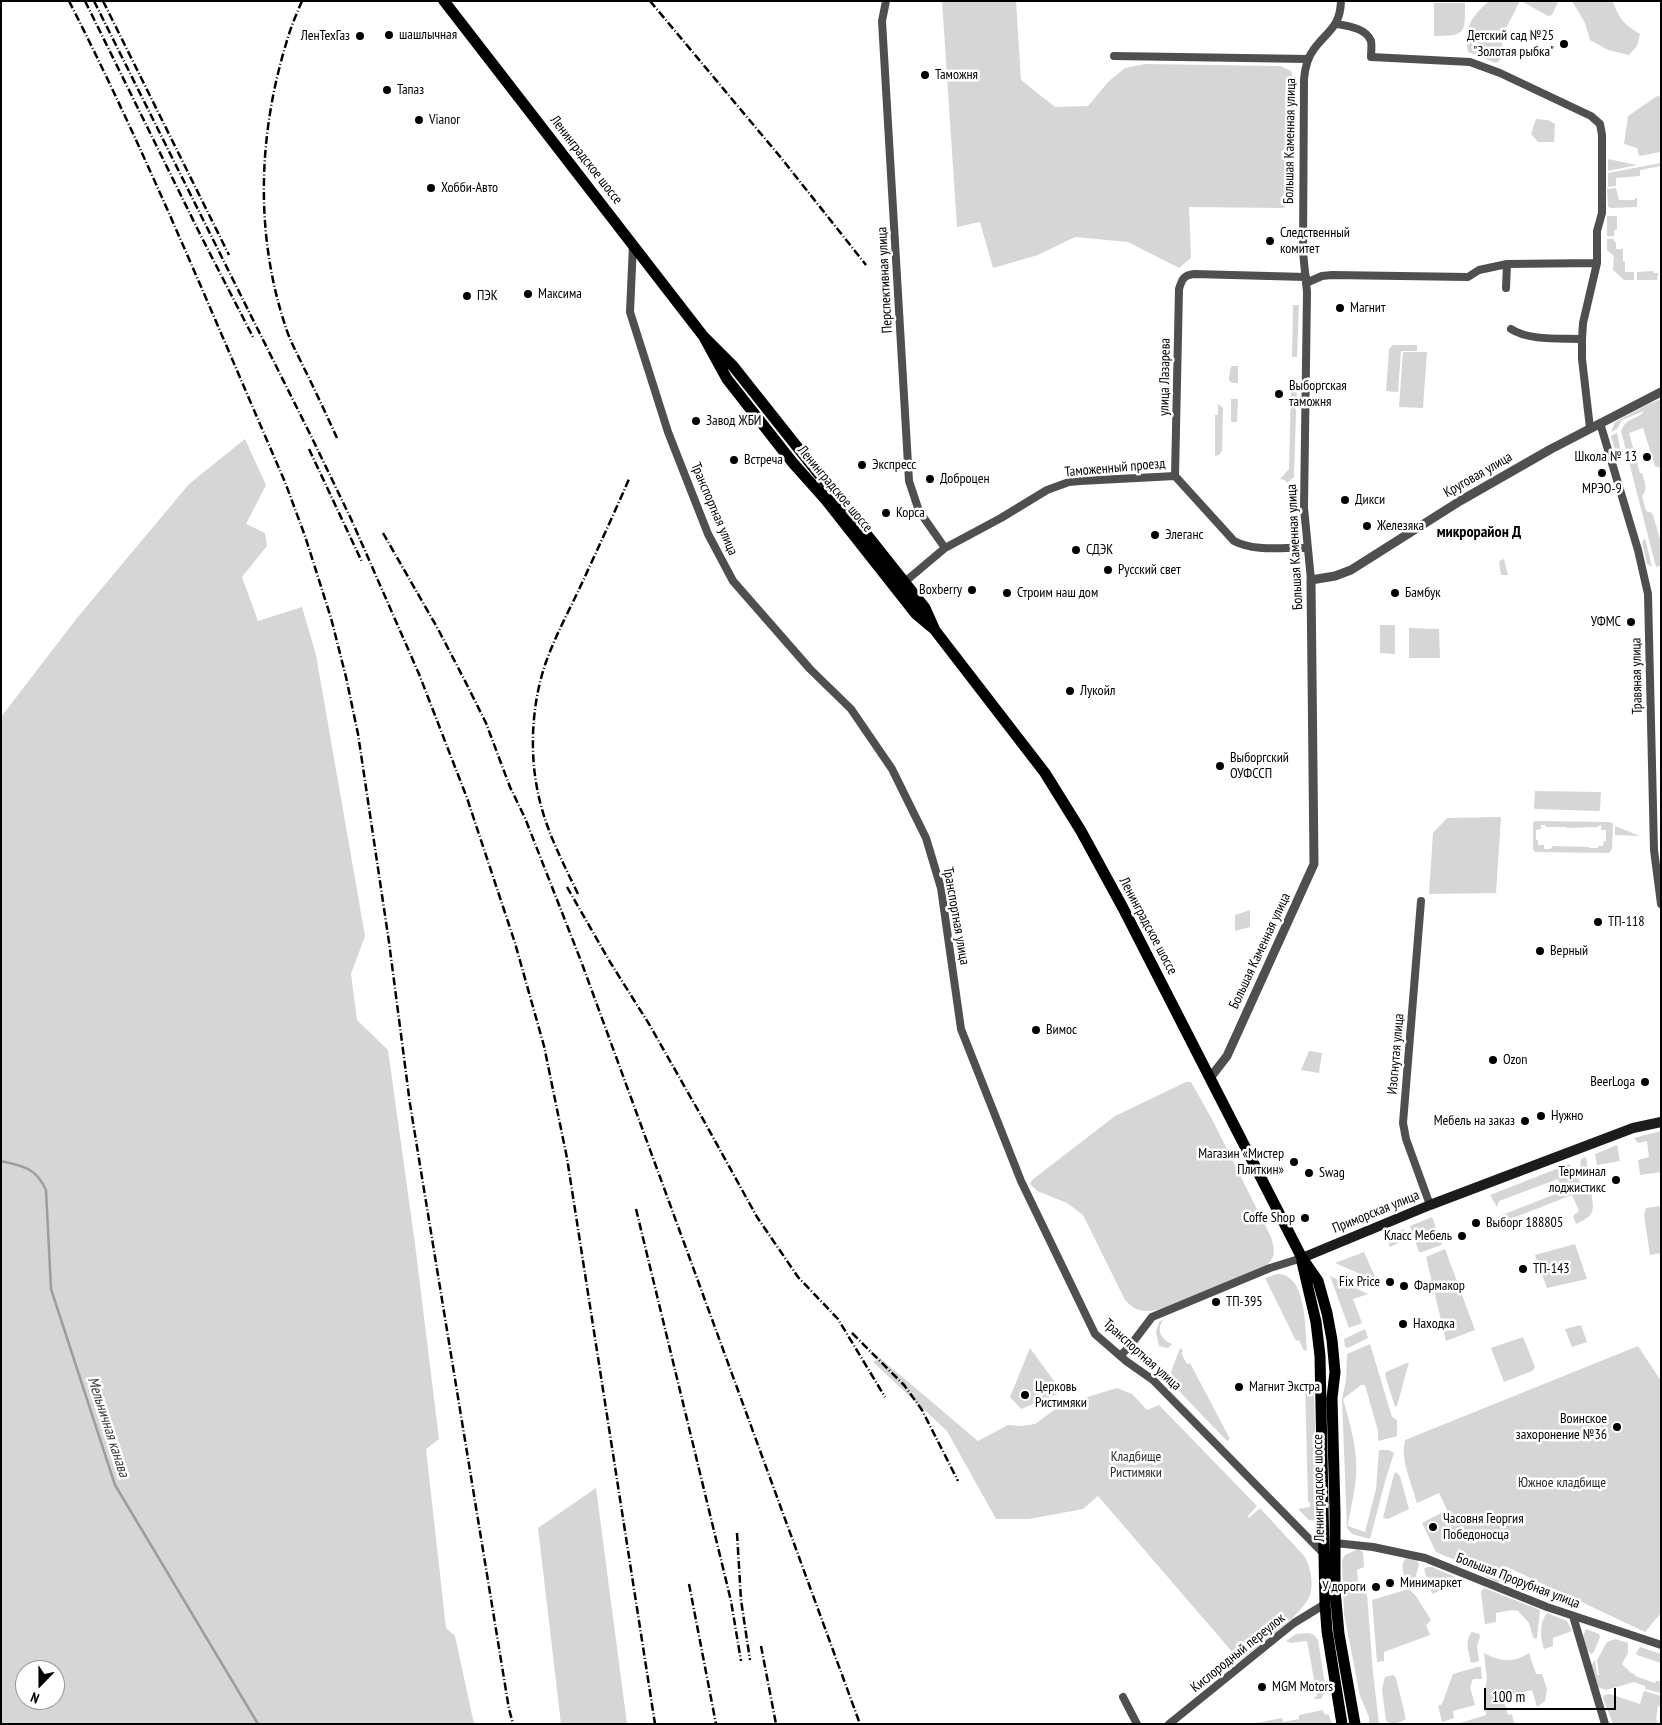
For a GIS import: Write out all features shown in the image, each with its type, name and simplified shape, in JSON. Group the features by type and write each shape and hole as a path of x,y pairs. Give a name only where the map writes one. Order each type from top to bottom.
{"main road":[{"name":"Ленинградское шоссе","path":"444,1 704,337 732,366 900,586 925,608 934,629 1045,773 1081,831 1123,908 1302,1258 1318,1281 1327,1313 1335,1372 1332,1398 1335,1590 1355,1724"},
{"name":"Приморская улица","path":"1302,1258 1430,1205 1633,1128 1661,1122"},
{"name":"Ленинградское шоссе","path":"1302,1258 1316,1322 1320,1356 1324,1604 1342,1724"}],"street":[{"name":"Перспективная улица","path":"886,1 882,20 909,481 919,512 944,548"},
{"path":"1341,1 1341,12 1336,24 1360,30 1367,35 1371,42 1371,58 1470,62 1500,73 1591,116 1600,124 1602,135 1602,213 1597,231 1597,262 1583,323 1582,339 1582,359 1590,428"},
{"name":"Большая Каменная улица","path":"1210,1078 1227,1056 1314,864 1311,580 1304,508 1306,280 1303,252 1304,79 1305,68 1314,48 1336,24"},
{"path":"1114,56 1308,59"},
{"name":"Транспортная улица","path":"633,244 630,312 668,432 708,534 733,581 810,669 851,709 896,777 926,838 941,888 961,1029 1021,1181 1095,1334 1120,1356 1153,1380 1323,1553"},
{"path":"1306,280 1332,275 1468,277 1479,270 1507,264 1597,262"},
{"path":"1506,288 1507,264"},
{"name":"улица Лазарева","path":"1175,476 1179,289 1182,279 1186,275 1194,274 1306,280"},
{"path":"1511,329 1518,334 1529,336 1582,339"},
{"name":"Круговая улица","path":"1311,580 1335,576 1352,570 1460,501 1550,448 1661,392"},
{"name":"Травяная улица","path":"1600,423 1645,574 1648,594 1654,850 1661,904"},
{"name":"Таможенный проезд","path":"900,586 944,548 1001,518 1047,490 1069,482 1175,476 1234,541 1242,545 1256,547 1307,548"},
{"name":"Изогнутая улица","path":"1420,901 1403,1123 1406,1139 1430,1205"},
{"name":"Приморская улица","path":"1120,1356 1152,1317 1270,1268 1302,1258"},
{"name":"Большая Прорубная улица","path":"1335,1542 1373,1547 1425,1558 1547,1607 1661,1645"},
{"name":"Кислородный переулок","path":"1169,1724 1294,1623 1324,1604"},
{"path":"1572,1616 1605,1724"},
{"path":"1123,1697 1137,1724"}],"green space":[{"path":"942,1 1016,1 1021,80 1055,107 1088,106 1108,82 1125,68 1145,64 1281,66 1291,71 1294,81 1292,195 1284,208 1189,207 1191,258 1179,268 1128,242 1075,237 1038,255 993,268 980,222 957,227"},
{"path":"1489,1 1520,1 1501,38 1504,56 1496,63 1468,52 1467,36 1470,23"},
{"path":"1521,1 1558,2 1552,15 1548,16"},
{"path":"1572,1 1613,2 1623,21 1640,34 1637,46 1629,55 1608,50 1590,40 1585,23"},
{"path":"1434,3 1465,3 1465,21 1462,31 1458,34 1434,36"},
{"path":"1657,96 1661,97 1661,152 1639,156 1637,148 1624,144 1628,116"},
{"path":"1536,119 1548,120 1555,124 1554,142 1538,142 1531,134"},
{"path":"1608,159 1637,165 1608,171"},
{"path":"1661,163 1661,166 1640,170 1640,176 1616,178 1616,186 1608,187 1608,173"},
{"path":"1616,188 1619,200 1635,200 1637,198 1637,207 1608,207 1607,189"},
{"path":"1607,216 1617,216 1617,230 1614,230 1614,236 1607,236"},
{"path":"1607,239 1614,239 1616,249 1623,249 1625,272 1634,272 1634,280 1624,280 1613,270 1614,256 1607,250"},
{"path":"1653,271 1658,273 1657,280 1637,280 1637,272"},
{"path":"1293,305 1299,305 1297,357 1292,357"},
{"path":"1393,345 1417,345 1417,351 1401,351 1398,392 1386,391 1389,349"},
{"path":"1403,352 1427,352 1423,408 1399,407"},
{"path":"1232,366 1238,366 1238,383 1232,383 1229,380"},
{"path":"1291,383 1297,383 1294,477 1287,483 1285,480 1280,479 1289,469"},
{"path":"1231,399 1238,399 1237,422 1231,422"},
{"path":"1661,399 1661,468 1655,466 1643,428 1629,433 1640,473 1642,473 1645,482 1646,488 1642,496 1646,511 1653,515 1661,543 1661,565 1656,567 1621,431 1630,420 1644,411 1622,420 1617,429 1611,432 1615,422"},
{"path":"1218,404 1223,408 1222,451 1219,455 1215,456 1215,415 1218,415"},
{"path":"1617,433 1621,452 1614,447 1611,436"},
{"path":"245,439 266,485 246,524 265,533 267,546 242,577 258,621 302,607 316,655 365,936 351,974 357,1020 388,1050 415,1244 439,1439 426,1449 446,1628 455,1636 474,1724 1,1724 1,717 77,618 189,484"},
{"path":"1645,538 1652,567 1647,564 1642,542"},
{"path":"1504,559 1508,575 1501,575 1499,561"},
{"path":"1380,625 1395,625 1395,654 1380,653"},
{"path":"1409,628 1439,629 1440,658 1409,658"},
{"path":"1535,791 1601,792 1600,809 1599,811 1536,809 1534,808"},
{"path":"1501,817 1496,893 1429,894 1433,833 1447,818"},
{"path":"1535,821 1613,823 1612,849 1609,853 1535,852 1533,849 1533,823","holes":["1541,825 1546,827 1567,828 1598,827 1601,825 1601,830 1606,830 1606,841 1604,841 1603,846 1598,846 1598,848 1552,846 1551,849 1544,849 1544,845 1538,845 1536,830 1541,829"]},
{"path":"1615,826 1640,836 1615,835"},
{"path":"1250,910 1250,927 1235,931 1235,915"},
{"path":"1309,1051 1322,1053 1319,1073 1301,1070"},
{"path":"1186,1082 1191,1082 1213,1121 1271,1237 1274,1254 1267,1265 1257,1271 1160,1309 1141,1310 1133,1307 1125,1300 1083,1215 1067,1203 1037,1191 1030,1184 1032,1180 1115,1116"},
{"path":"1661,1131 1661,1172 1640,1175 1638,1160 1649,1157 1647,1141 1638,1143 1634,1138"},
{"path":"1617,1145 1620,1161 1597,1165 1595,1154"},
{"path":"1586,1157 1588,1171 1584,1171 1580,1169 1581,1159"},
{"path":"1569,1164 1586,1191 1591,1191 1593,1208 1587,1218 1576,1224 1573,1216 1579,1211 1572,1195 1492,1226 1492,1219 1563,1191 1558,1179 1499,1201 1497,1207 1490,1195"},
{"path":"1661,1206 1661,1253 1650,1255 1644,1215 1646,1208"},
{"path":"1432,1217 1442,1243 1419,1252 1410,1226"},
{"path":"1404,1229 1407,1239 1390,1247 1388,1242 1399,1231"},
{"path":"1575,1244 1587,1279 1547,1288 1535,1255"},
{"path":"1445,1249 1475,1330 1446,1341 1426,1257"},
{"path":"1364,1252 1375,1277 1374,1280 1335,1263"},
{"path":"1277,1274 1287,1276 1294,1282 1299,1292 1305,1316 1307,1350 1304,1351 1299,1340 1296,1341 1265,1278"},
{"path":"1330,1276 1368,1294 1353,1299 1362,1323 1349,1328"},
{"path":"1164,1319 1160,1326 1160,1333 1162,1337 1172,1344 1168,1348 1159,1346 1156,1332 1159,1322"},
{"path":"1581,1325 1587,1342 1572,1347 1565,1329"},
{"path":"1365,1329 1368,1338 1348,1348 1345,1347 1344,1339"},
{"path":"1523,1337 1535,1367 1532,1371 1504,1382 1491,1348"},
{"path":"1370,1344 1392,1417 1397,1420 1397,1436 1378,1441 1378,1431 1365,1385 1361,1385 1343,1399 1356,1457 1355,1489 1348,1526 1365,1532 1376,1489 1379,1450 1389,1450 1394,1453 1370,1539 1352,1534 1347,1528 1342,1399 1346,1380 1347,1354"},
{"name":"Южное кладбище","path":"1638,1346 1661,1381 1661,1613 1645,1632 1505,1566 1498,1584 1469,1566 1436,1552 1422,1523 1447,1510 1439,1493 1417,1503 1405,1464 1405,1440"},
{"path":"1030,1348 1062,1392 1021,1409 1010,1397"},
{"path":"1180,1348 1187,1364 1190,1363 1230,1439 1227,1441 1179,1391 1171,1372"},
{"name":"Кладбище Ристимяки","path":"880,1358 978,1441 1008,1425 1035,1424 1061,1405 1117,1388 1132,1394 1147,1410 1159,1405 1257,1506 1248,1516 1249,1518 1260,1508 1305,1557 1310,1569 1312,1587 1308,1599 1292,1618 1240,1661 1098,1496 1083,1509 1029,1519 996,1519 947,1431 873,1362"},
{"path":"1409,1362 1397,1406 1395,1407 1385,1375 1386,1372"},
{"path":"1305,1381 1307,1381 1314,1393 1318,1518 1315,1521 1309,1520 1298,1509 1310,1507 1308,1502"},
{"path":"1396,1472 1400,1476 1409,1509 1388,1519 1383,1518 1394,1474"},
{"path":"596,1488 627,1724 561,1724 538,1528"},
{"path":"1358,1549 1363,1552 1364,1567 1357,1570 1359,1592 1367,1594 1379,1724 1369,1724 1369,1717 1360,1696 1344,1614 1342,1561 1345,1555"},
{"path":"1409,1558 1417,1560 1419,1565 1413,1586 1405,1577 1403,1570 1403,1562"},
{"path":"1432,1567 1455,1577 1439,1584 1439,1591 1432,1594 1424,1569"},
{"path":"1484,1588 1540,1610 1537,1638 1533,1637 1529,1623 1518,1611 1512,1610 1496,1613 1496,1622 1485,1624 1481,1592"},
{"path":"1409,1589 1416,1596 1431,1620 1426,1625 1430,1635 1384,1652 1384,1661 1377,1662 1372,1600"},
{"path":"1547,1613 1567,1621 1572,1631 1553,1638 1553,1646 1544,1649 1541,1630"},
{"path":"1586,1629 1599,1634 1600,1637 1594,1652 1591,1654 1586,1649 1583,1636"},
{"path":"1472,1632 1480,1636 1477,1647 1479,1661 1471,1663 1468,1639"},
{"path":"1309,1633 1318,1640 1326,1691 1321,1699 1314,1699 1317,1696 1307,1641 1291,1643 1286,1641 1296,1634"},
{"path":"1615,1639 1628,1643 1628,1653 1622,1664 1635,1676 1655,1683 1656,1681 1661,1681 1661,1693 1645,1689 1645,1686 1634,1682 1606,1690 1598,1687 1591,1666 1595,1660 1597,1675 1599,1675 1597,1660 1607,1642"},
{"path":"1640,1647 1661,1654 1661,1663 1637,1655 1636,1653"},
{"path":"1484,1653 1501,1660 1512,1660 1529,1653 1536,1674 1542,1674 1547,1689 1545,1701 1537,1707 1532,1690 1503,1698 1508,1715 1512,1714 1514,1724 1457,1724 1486,1715 1484,1695 1487,1679"},
{"path":"1481,1667 1482,1679 1473,1679 1470,1687 1475,1705 1453,1711 1454,1718 1442,1722 1438,1706 1442,1704 1453,1674"},
{"path":"1393,1675 1396,1678 1406,1719 1394,1723 1386,1721 1382,1689 1385,1677"},
{"path":"1644,1691 1661,1696 1661,1707 1658,1706 1656,1719 1659,1724 1613,1724 1603,1698 1604,1695 1610,1694 1640,1704"},
{"path":"1323,1710 1324,1714 1329,1715 1332,1724 1251,1724 1282,1718 1283,1722 1299,1719 1299,1715"}],"waterway":[{"name":"Мельничная канава","path":"1,1161 33,1172 46,1190 51,1289 115,1485 258,1724"}],"railway":[{"path":"69,1 154,180 285,482 305,536 331,618 358,734 389,942 410,1104 513,1724"},
{"path":"85,1 254,339"},
{"path":"94,1 352,521 419,674 467,798 515,943 544,1046 567,1158 655,1724"},
{"path":"103,1 229,255"},
{"path":"302,1 286,44 270,114 264,186 265,222 269,258 286,328 337,438"},
{"path":"650,1 782,159 866,265"},
{"path":"309,449 362,562"},
{"path":"578,894 560,857 541,806 533,760 535,710 541,677 550,652 629,479"},
{"path":"383,533 438,629 486,723 510,787 525,818 581,961 860,1724"},
{"path":"567,887 610,962 649,1024 757,1217 798,1277 838,1319 885,1397"},
{"path":"636,1209 731,1601 741,1661"},
{"path":"852,1333 904,1385 922,1410 958,1481"},
{"path":"737,1533 741,1600 750,1660"},
{"path":"689,1584 716,1724"},
{"path":"761,1646 776,1724"}],"place":[{"name":"шашлычная","path":"389,35"},
{"name":"ЛенТехГаз","path":"360,36"},
{"name":"Детский сад №25 \"Золотая рыбка\"","path":"1564,44"},
{"name":"Таможня","path":"925,75"},
{"name":"Тапаз","path":"387,90"},
{"name":"Vianor","path":"419,120"},
{"name":"Хобби-Авто","path":"431,188"},
{"name":"Следственный комитет","path":"1270,241"},
{"name":"Максима","path":"528,294"},
{"name":"ПЭК","path":"467,296"},
{"name":"Магнит","path":"1340,308"},
{"name":"Выборгская таможня","path":"1279,394"},
{"name":"Завод ЖБИ","path":"696,421"},
{"name":"Школа № 13","path":"1647,457"},
{"name":"Встреча","path":"734,460"},
{"name":"Экспресс","path":"862,465"},
{"name":"МРЭО-9","path":"1602,473"},
{"name":"Доброцен","path":"930,479"},
{"name":"Дикси","path":"1345,500"},
{"name":"Корса","path":"886,513"},
{"name":"Железяка","path":"1367,526"},
{"name":"Элеганс","path":"1155,535"},
{"name":"СДЭК","path":"1076,550"},
{"name":"Русский свет","path":"1108,570"},
{"name":"Boxberry","path":"972,590"},
{"name":"Строим наш дом","path":"1007,593"},
{"name":"Бамбук","path":"1395,593"},
{"name":"УФМС","path":"1631,622"},
{"name":"Лукойл","path":"1070,691"},
{"name":"Выборгский ОУФССП","path":"1220,766"},
{"name":"ТП-118","path":"1598,922"},
{"name":"Верный","path":"1540,951"},
{"name":"Вимос","path":"1036,1030"},
{"name":"Ozon","path":"1493,1060"},
{"name":"BeerLoga","path":"1645,1082"},
{"name":"Нужно","path":"1541,1116"},
{"name":"Мебель на заказ","path":"1525,1121"},
{"name":"Магазин «Мистер Плиткин»","path":"1294,1162"},
{"name":"Swag","path":"1309,1173"},
{"name":"Терминал лоджистикс","path":"1616,1180"},
{"name":"Coffe Shop","path":"1305,1218"},
{"name":"Выборг 188805","path":"1476,1223"},
{"name":"Класс Мебель","path":"1462,1236"},
{"name":"ТП-143","path":"1523,1269"},
{"name":"Fix Price","path":"1390,1282"},
{"name":"Фармакор","path":"1404,1286"},
{"name":"ТП-395","path":"1216,1302"},
{"name":"Находка","path":"1403,1324"},
{"name":"Магнит Экстра","path":"1239,1387"},
{"name":"Церковь Ристимяки","path":"1025,1395"},
{"name":"Воинское захоронение №36","path":"1617,1427"},
{"name":"Часовня Георгия Победоносца","path":"1433,1527"},
{"name":"Минимаркет","path":"1390,1583"},
{"name":"У дороги","path":"1376,1587"},
{"name":"MGM Motors","path":"1262,1687"}],"district":[{"name":"микрорайон Д","path":"1479,532"}]}
